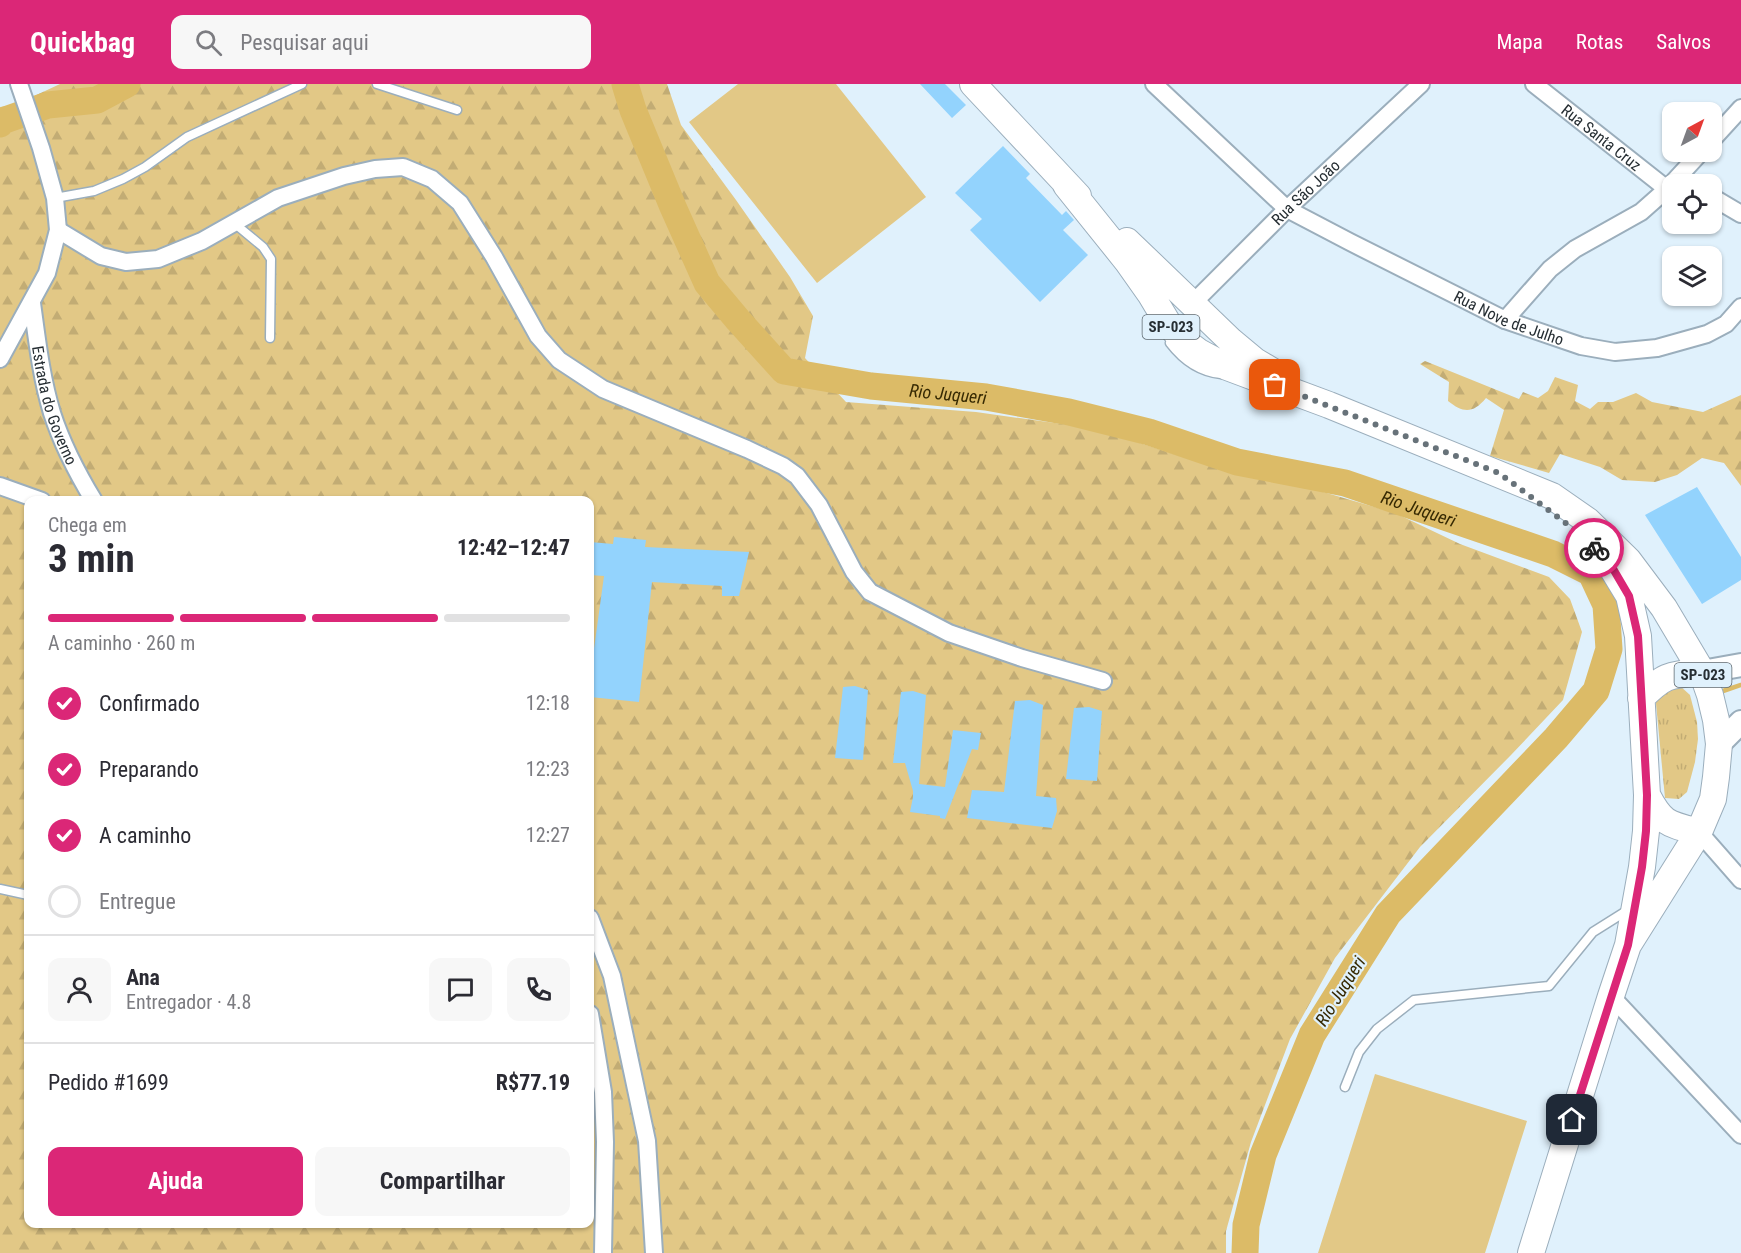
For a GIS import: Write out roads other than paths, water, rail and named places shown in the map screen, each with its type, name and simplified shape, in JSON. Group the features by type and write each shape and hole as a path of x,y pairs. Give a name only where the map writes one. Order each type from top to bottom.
{"main road":[{"name":"SP-023","path":"973,84 1066,184 1232,341 1255,361 1329,405"},
{"name":"SP-023","path":"1066,184 1127,261 1169,325 1199,352 1227,367 1329,405 1552,496 1588,521 1620,552 1664,608 1702,672 1716,720 1719,744 1713,800 1699,832 1628,945"},
{"path":"1127,261 1173,296 1193,303"},
{"name":"SP-023","path":"1499,473 1585,538 1612,567 1629,596 1638,636 1647,795 1646,831 1628,945 1531,1253"},
{"name":"SP-023","path":"1641,698 1657,682 1668,677 1702,672"},
{"name":"SP-023","path":"1647,795 1663,820 1671,825 1699,832"}],"street":[{"name":"Rua Nove de Julho","path":"1154,84 1287,209 1505,320 1581,346 1615,352 1657,348 1707,334 1726,324 1741,306"},
{"name":"Rua São João","path":"1193,303 1287,209 1421,84"},
{"name":"Rua Santa Cruz","path":"1534,84 1664,174"},
{"path":"0,359 47,273 58,230 56,198 21,88"},
{"path":"1722,129 1741,108"},
{"path":"58,230 101,256 126,262 158,259 202,241 278,198 344,176 375,169 403,167 432,179 460,203 494,257 538,336 559,360 603,389 747,449 783,466 797,476 819,505 854,572 870,592 949,633 1031,661 1103,681"},
{"path":"1505,320 1550,269 1575,249 1641,212 1662,196"},
{"path":"1722,203 1741,214"},
{"name":"Estrada do Governo","path":"32,303 41,363 52,413 72,463 91,496"},
{"path":"0,486 28,496"},
{"path":"1702,672 1741,665"},
{"path":"1719,744 1741,722"},
{"path":"1699,832 1741,880"},
{"path":"594,929 612,976 647,1141 654,1253"},
{"path":"1611,996 1741,1135"},
{"path":"594,1038 603,1092 605,1142 603,1253"}],"lane":[{"path":"56,198 94,190 123,179 145,167 187,137 302,84"},
{"path":"377,84 457,110"},
{"path":"234,223 263,247 271,259 270,338"},
{"path":"0,889 24,894"},
{"path":"1345,1087 1359,1052 1377,1029 1414,1000 1549,986 1593,932 1636,905"}],"waterway":[{"name":"Rio Juqueri","path":"0,124 2,121 48,105 97,100 127,84"},
{"name":"Rio Juqueri","path":"625,84 633,110 707,283 784,371 871,386 986,397 1069,412 1149,432 1237,462 1345,483 1553,554 1591,573 1606,605 1609,649 1596,691 1556,738 1388,914 1312,1035 1263,1155 1246,1225 1245,1253"},
{"path":"1723,691 1741,685"}]}
